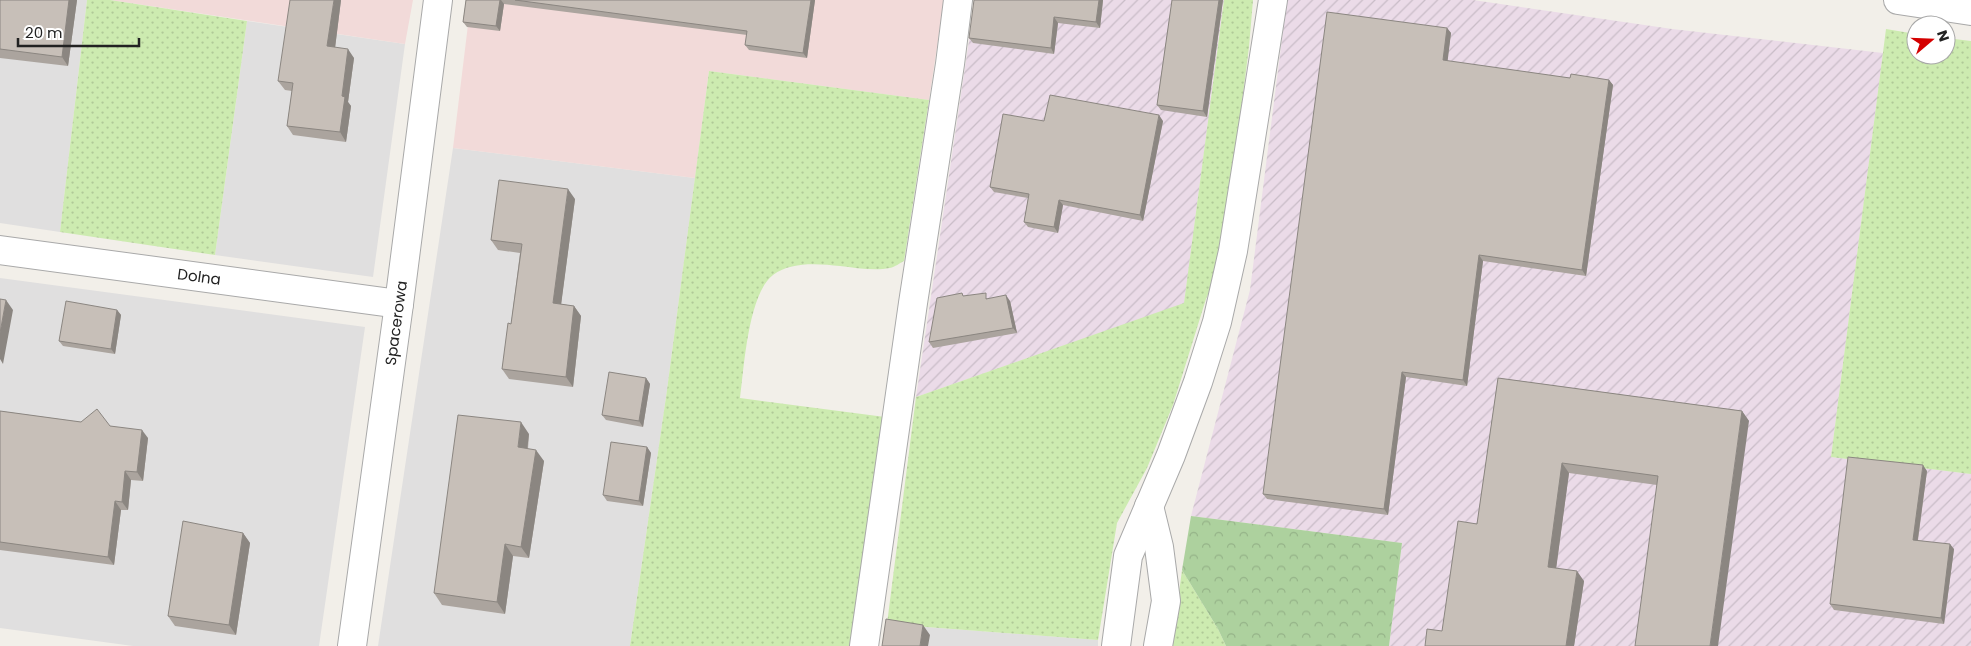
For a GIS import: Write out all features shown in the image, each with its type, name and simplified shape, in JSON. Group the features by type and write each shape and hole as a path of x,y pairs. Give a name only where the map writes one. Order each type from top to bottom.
{"street":[{"name":"Spacerowa","path":"352,646 438,0"},
{"path":"864,646 912,303 950,64 958,0"},
{"path":"1116,646 1128,556 1171,455 1198,382 1217,322 1233,252 1273,0"},
{"path":"1898,0 1971,11"},
{"name":"Dolna","path":"0,250 399,304"},
{"path":"1149,506 1159,547 1166,601 1158,646"}],"shaded area":[{"path":"0,0 87,0 60,232 0,223"},
{"path":"110,0 413,0 405,44"},
{"path":"471,0 944,0 929,100 709,71 695,178 453,148"},
{"path":"975,0 1224,0 1184,304 916,397"},
{"path":"1287,0 1473,0 1672,29 1883,53 1831,457 1971,474 1971,646 1389,646 1402,543 1191,516 1250,290"},
{"path":"247,21 405,44 373,277 215,255"},
{"path":"453,148 695,178 630,646 378,646"},
{"path":"0,278 365,327 319,646 133,646 0,628"},
{"path":"887,624 1098,640 1098,646 883,646"}],"green space":[{"path":"87,0 110,0 247,21 215,255 60,232"},
{"path":"1224,0 1253,0 1249,47 1229,204 1215,278 1206,299 1173,405 1147,468 1117,523 1098,640 887,624 916,397 1184,303"},
{"path":"1886,29 1906,32 1906,65 1956,65 1956,39 1971,41 1971,474 1831,457"},
{"path":"709,71 929,100 904,261 894,267 884,269 806,264 789,267 780,271 773,275 758,298 746,351 740,398 885,417 852,646 630,646 667,390"},
{"path":"1191,516 1402,543 1389,646 1226,646 1218,629 1182,570"},
{"path":"1182,570 1218,629 1226,646 1172,646"}],"building":[{"path":"0,0 69,0 62,57 0,49"},
{"path":"290,0 334,0 327,46 348,49 342,96 345,97 340,132 287,126 293,83 278,81"},
{"path":"466,0 500,0 496,26 463,22"},
{"path":"515,0 811,0 803,53 745,45 747,31"},
{"path":"974,0 1099,0 1096,22 1054,17 1051,48 969,38"},
{"path":"1172,0 1219,0 1203,111 1157,105"},
{"path":"1327,12 1447,28 1443,60 1570,78 1571,74 1609,80 1582,270 1479,255 1463,380 1402,372 1384,509 1263,494"},
{"path":"1050,95 1159,115 1140,215 1059,200 1054,227 1024,222 1029,194 990,187 1003,114 1044,121"},
{"path":"499,180 568,189 553,303 574,306 566,377 502,369 508,323 511,324 522,244 491,240"},
{"path":"962,293 963,296 986,293 986,299 1006,295 1013,328 929,342 937,298"},
{"path":"0,299 6,300 0,333"},
{"path":"66,301 117,310 111,349 59,341"},
{"path":"609,372 646,378 639,421 602,415"},
{"path":"1498,378 1742,411 1710,646 1635,646 1658,476 1562,463 1548,567 1577,571 1566,646 1425,646 1427,629 1442,631 1458,521 1477,524"},
{"path":"97,409 110,426 142,430 137,472 125,471 122,502 115,501 108,557 0,542 0,411 81,422"},
{"path":"458,415 521,422 518,447 536,450 521,547 505,544 497,602 434,593"},
{"path":"611,442 647,447 639,501 603,495"},
{"path":"1848,457 1923,465 1913,540 1950,544 1941,618 1830,604"},
{"path":"183,521 243,533 229,625 168,616"},
{"path":"886,619 923,625 920,646 882,646"}]}
